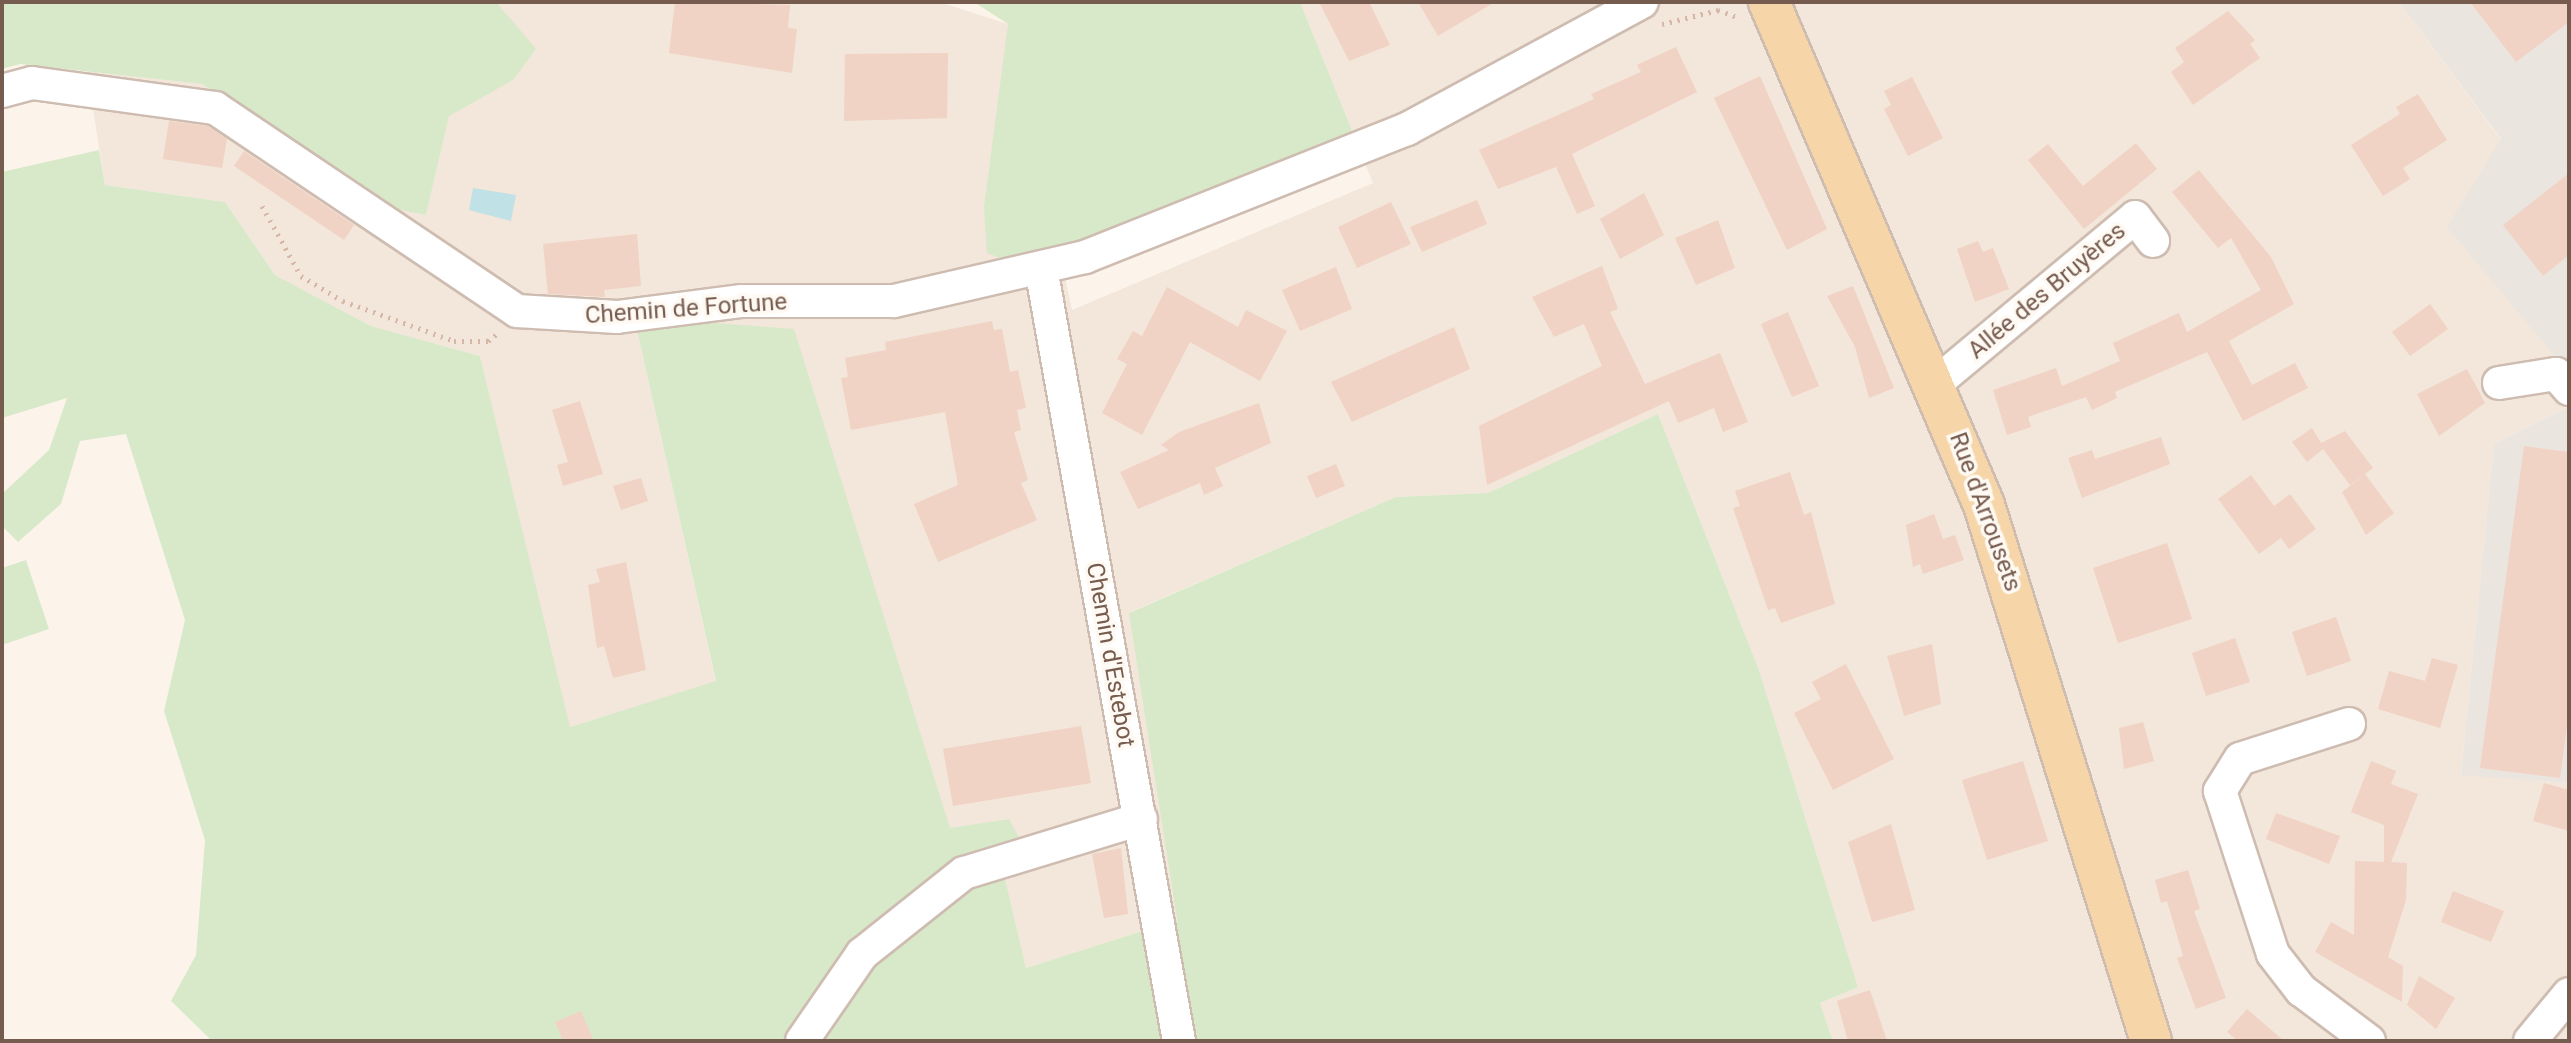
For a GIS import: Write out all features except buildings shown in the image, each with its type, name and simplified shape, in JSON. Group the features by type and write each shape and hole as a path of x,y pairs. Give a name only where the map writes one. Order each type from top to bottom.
{"main road":[{"name":"Rue d'Arrousets","path":"1758,11 1936,383 2022,614 2151,1041"}],"street":[{"name":"Chemin de Fortune","path":"517,311 617,317 742,301 894,301 1041,268 1407,129 1644,16"},
{"path":"2,91 32,83 215,108 517,311"},
{"name":"Allée des Bruyères","path":"1936,383 2135,217 2153,241"},
{"name":"Chemin d'Estebot","path":"1041,268 1179,1041"},
{"path":"2499,383 2556,374 2569,389"},
{"path":"2349,724 2240,759 2220,791 2273,954 2301,990 2369,1041"},
{"path":"802,1041 862,954 964,873 1141,819"},
{"path":"2530,1041 2569,994"}],"path":[{"path":"1644,16 1718,10 1758,11"},
{"path":"262,206 301,276 404,327 454,341 488,341 517,311"}],"shaded area":[{"path":"496,2 939,2 1008,24 1003,87 1060,252 1072,310 1373,183 1300,2 2399,2 2501,140 2569,373 2569,407 2494,444 2461,774 2569,783 2569,1041 1833,1041 1820,1003 1858,987 1759,670 1658,414 1488,493 1396,497 1130,612 1177,920 1026,968 1000,857 1009,819 950,829 793,330 637,330 716,682 569,727 480,356 371,326 275,275 225,202 105,185 87,71 202,84 400,210 426,215 449,115 513,80"},
{"path":"2399,2 2569,2 2569,373 2447,227 2501,139"},
{"path":"2569,407 2569,783 2461,775 2494,444"}],"green space":[{"path":"2,2 496,2 536,49 513,80 449,116 426,215 400,210 202,84 20,64 2,69"},
{"path":"974,2 1300,2 1357,143 1022,266 987,253 984,207 1008,24"},
{"path":"99,150 105,185 225,202 275,275 371,326 480,356 570,727 716,681 637,330 687,321 794,329 950,828 1009,819 1023,845 1000,857 1026,968 1177,920 1129,613 1396,497 1488,493 1658,414 1759,670 1858,987 1820,1003 1833,1041 210,1039 171,1001 196,955 205,840 164,711 185,620 126,434 80,441 61,504 18,542 2,526 2,494 49,450 67,398 2,418 2,172"},
{"path":"26,560 49,629 2,645 2,568"}],"water":[{"path":"473,188 516,195 511,221 469,210"}]}
